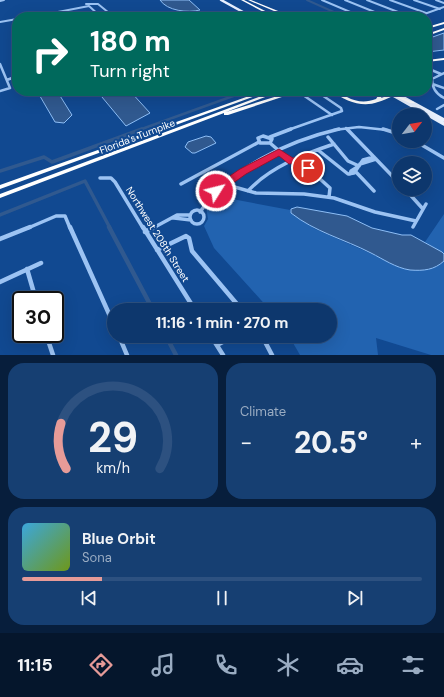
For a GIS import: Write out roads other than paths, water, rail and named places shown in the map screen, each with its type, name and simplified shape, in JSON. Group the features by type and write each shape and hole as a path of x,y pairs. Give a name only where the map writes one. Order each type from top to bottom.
{"highway":[{"path":"238,0 261,12"},
{"path":"242,0 265,12"},
{"path":"248,0 275,10"},
{"path":"248,0 272,12"},
{"path":"253,0 280,12"},
{"path":"256,0 286,12"},
{"path":"432,27 444,24"},
{"path":"432,30 444,24"},
{"path":"432,33 444,29"},
{"path":"432,60 444,59"},
{"path":"220,108 247,96"},
{"name":"Florida's Turnpike","path":"0,187 253,96"},
{"name":"Florida's Turnpike","path":"0,197 266,96"},
{"path":"209,118 235,112 286,96"},
{"path":"344,96 355,102 367,103 377,101 387,96"},
{"path":"377,101 380,96"},
{"path":"399,96 412,102"}],"main road":[{"path":"218,0 240,12"},
{"path":"221,0 240,12"},
{"path":"398,96 444,124"},
{"path":"412,102 444,120"}],"street":[{"path":"0,1 4,0"},
{"path":"322,0 350,12"},
{"path":"344,0 374,12"},
{"path":"367,0 398,12"},
{"path":"391,0 424,12"},
{"path":"414,0 440,9"},
{"path":"436,0 444,2"},
{"path":"74,7 98,4 108,12"},
{"path":"430,12 444,7"},
{"path":"70,12 91,8 95,12"},
{"path":"0,22 12,20"},
{"path":"0,65 10,88 0,91"},
{"path":"432,71 444,74"},
{"path":"432,79 440,74"},
{"path":"7,80 12,78"},
{"path":"432,84 444,88"},
{"path":"432,86 444,98"},
{"path":"304,96 332,115"},
{"path":"259,142 258,138 261,136 270,137 342,112 342,110 322,96"},
{"path":"437,109 444,106"},
{"path":"346,128 392,176"},
{"path":"200,212 211,195 224,184 279,152 315,136 346,128 380,129 392,132"},
{"path":"270,137 272,141 270,144"},
{"path":"328,138 348,161 360,165"},
{"path":"181,184 259,142 270,144 292,162"},
{"path":"248,191 255,184 292,162 334,144"},
{"path":"427,148 444,158"},
{"path":"318,150 344,172 350,174 356,172 360,165"},
{"path":"350,174 351,171 360,165 375,158"},
{"path":"298,159 330,188 329,197"},
{"path":"356,172 374,191"},
{"name":"Northwest 208th Street","path":"100,178 111,178 115,182 191,303"},
{"path":"224,184 248,191 329,197 375,212 416,221"},
{"path":"411,196 423,209"},
{"path":"413,227 426,204"},
{"path":"145,232 173,218 182,214 190,215 194,212 200,212 204,216 202,222 194,223 190,220 173,218"},
{"path":"190,215 190,220"},
{"path":"0,239 56,216 65,216 107,310"},
{"path":"157,250 186,236 189,238 192,251 236,303"},
{"path":"0,282 41,263"},
{"path":"27,269 33,291"},
{"path":"49,343 53,355"},
{"path":"122,343 127,355"},
{"path":"219,343 217,345 223,355"},
{"path":"266,343 272,355"}],"waterway":[{"path":"307,0 334,12"},
{"path":"139,130 233,96"},
{"path":"0,171 44,157 52,162 142,129"},
{"path":"0,215 85,181 110,228"},
{"path":"109,227 149,303"},
{"path":"170,343 176,355"}]}
